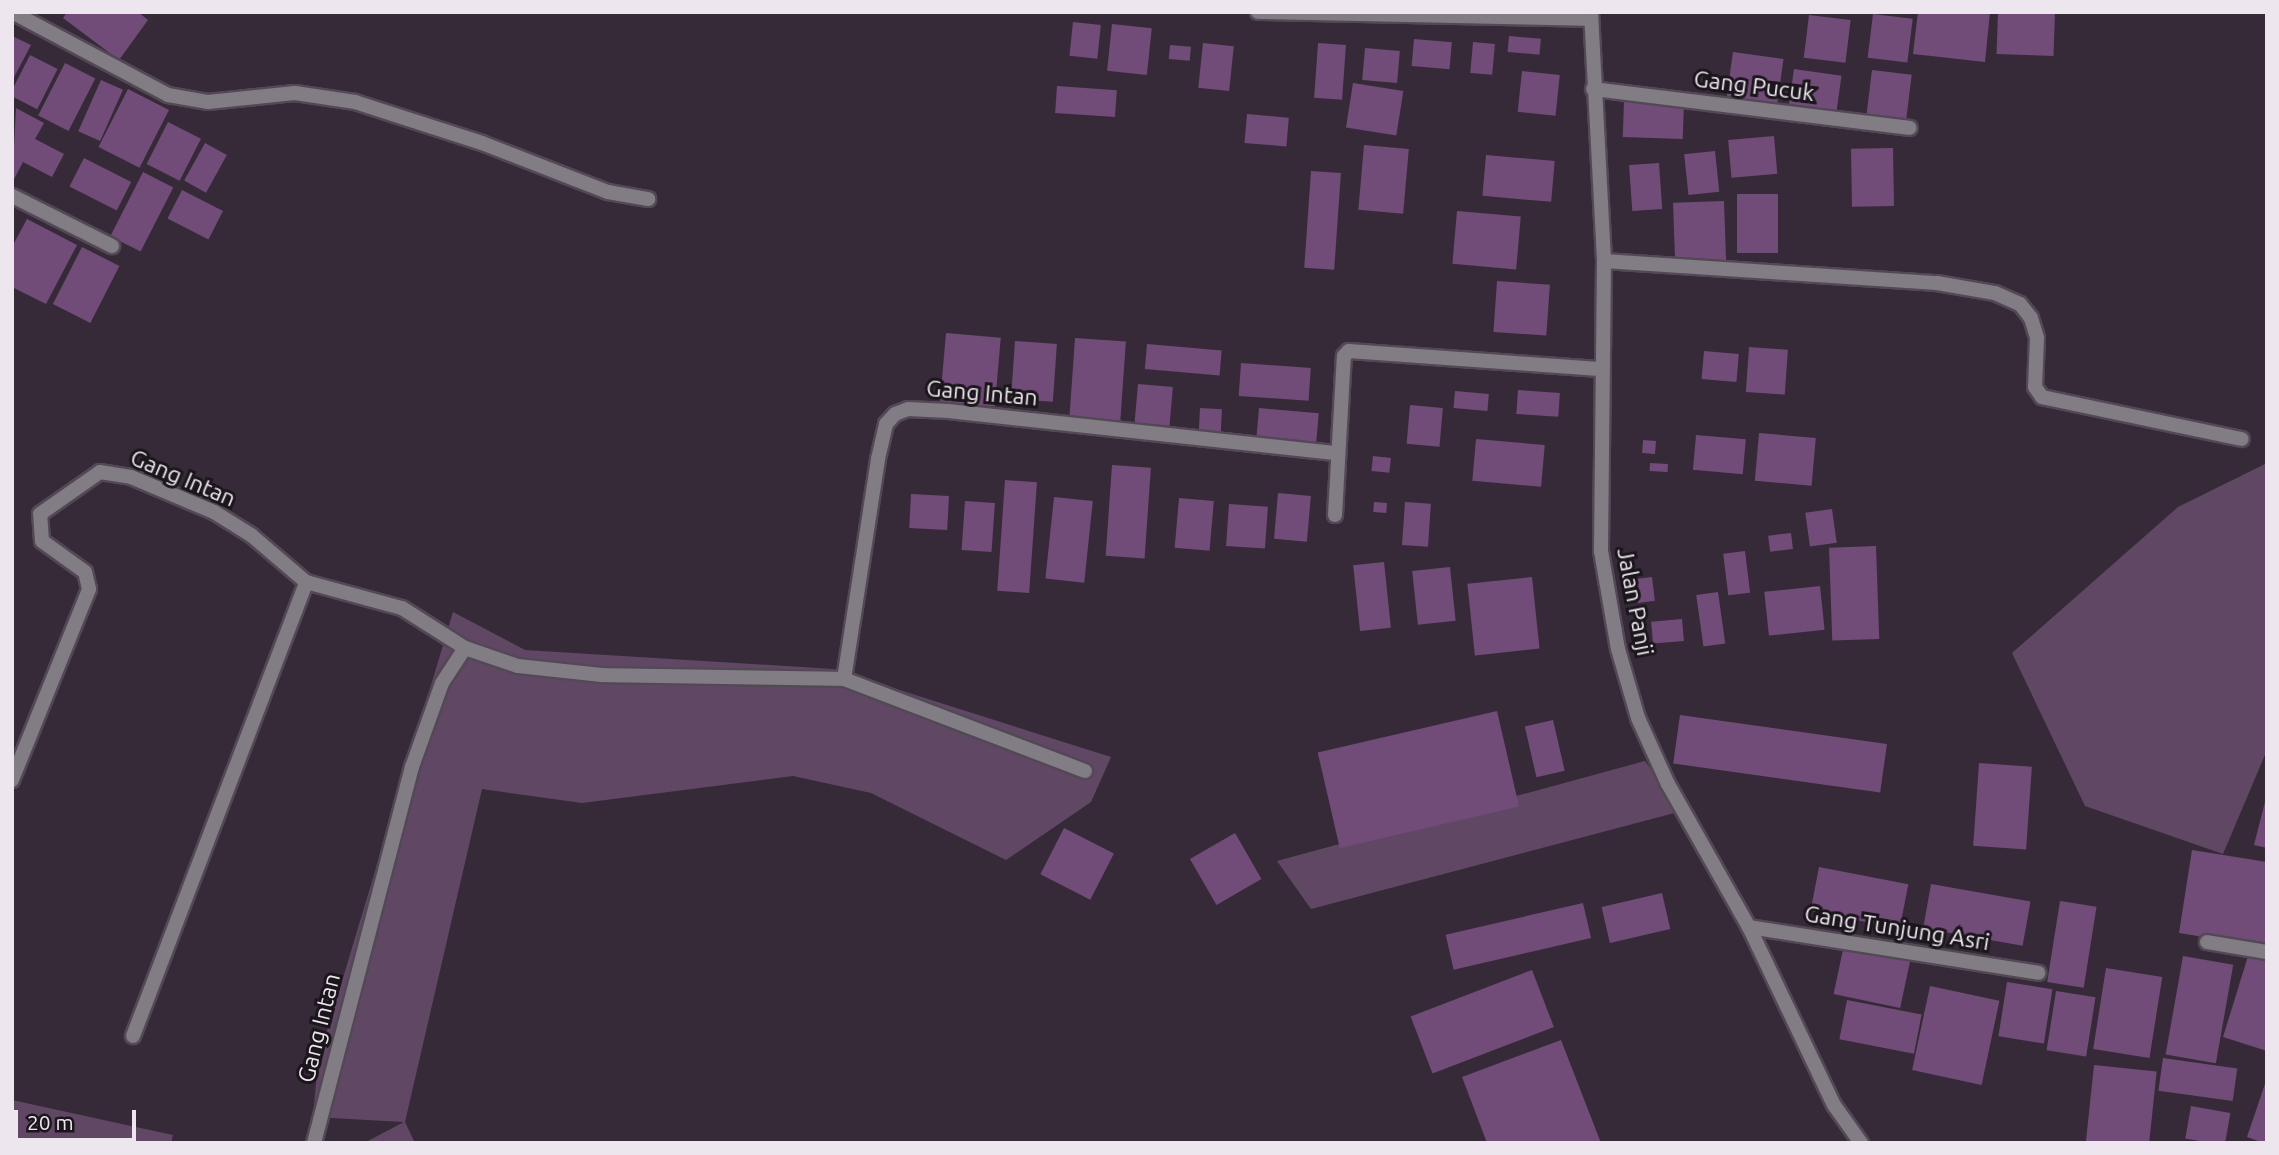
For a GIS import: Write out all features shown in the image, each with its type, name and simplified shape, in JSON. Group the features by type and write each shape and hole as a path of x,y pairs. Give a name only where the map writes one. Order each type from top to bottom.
{"street":[{"path":"12,12 168,95 208,102 295,93 355,102 470,138 608,192 648,200"},
{"path":"1258,12 1591,15"},
{"name":"Jalan Panji","path":"1591,15 1604,261 1601,551 1618,649 1638,718 1668,784 1749,927 1834,1105 1861,1143"},
{"name":"Gang Pucuk","path":"1593,89 1910,128"},
{"path":"12,196 112,246"},
{"path":"1604,261 1937,283 1995,293 2020,304 2031,317 2037,338 2035,387 2042,397 2242,439"},
{"path":"1335,514 1344,356 1349,351 1602,369"},
{"name":"Gang Intan","path":"844,680 878,458 886,424 895,414 908,409 948,411 1337,453"},
{"name":"Gang Intan","path":"12,780 89,589 85,572 41,541 40,514 87,477 100,472 131,477 214,512 251,535 306,582 402,608 465,648 518,666 603,675 844,680 1085,771"},
{"path":"133,1036 306,582"},
{"name":"Gang Intan","path":"314,1143 412,766 442,683 465,648"},
{"name":"Gang Tunjung Asri","path":"1749,927 2038,973"},
{"path":"2207,942 2267,952"}],"shaded area":[{"path":"2267,463 2267,750 2223,854 2085,806 2012,653 2178,507"},
{"path":"453,612 525,650 833,669 1111,757 1091,802 1006,860 871,793 793,776 582,803 482,789 405,1122 415,1143 364,1143 404,1122 313,1117 318,1061"},
{"path":"1645,761 1682,811 1311,909 1277,861"},
{"path":"12,1100 173,1135 171,1143 12,1143"}],"building":[{"path":"67,12 138,12 148,20 119,60 63,18"},
{"path":"1918,12 1990,12 1985,62 1913,54"},
{"path":"1998,12 2055,14 2053,56 1997,54"},
{"path":"1873,14 1913,19 1907,63 1868,58"},
{"path":"1809,15 1851,20 1845,63 1804,58"},
{"path":"1073,22 1101,25 1097,59 1069,56"},
{"path":"1112,24 1152,28 1147,75 1107,71"},
{"path":"12,36 31,45 12,81"},
{"path":"1509,36 1541,39 1539,55 1508,52"},
{"path":"1414,39 1452,42 1450,69 1412,66"},
{"path":"1473,42 1495,44 1492,75 1470,73"},
{"path":"1203,43 1234,46 1229,91 1198,88"},
{"path":"1318,43 1346,45 1342,100 1314,98"},
{"path":"1170,45 1191,47 1190,61 1169,59"},
{"path":"1365,48 1400,51 1397,83 1362,80"},
{"path":"1733,52 1784,59 1777,109 1726,102"},
{"path":"30,55 58,69 37,109 12,96 12,90"},
{"path":"65,63 95,78 69,131 38,116"},
{"path":"1794,69 1842,76 1836,115 1788,109"},
{"path":"1872,70 1912,75 1906,124 1866,119"},
{"path":"1522,71 1560,75 1556,116 1518,112"},
{"path":"101,80 123,90 100,141 78,131"},
{"path":"1353,83 1403,91 1396,135 1346,127"},
{"path":"1057,86 1117,90 1115,117 1055,113"},
{"path":"128,89 169,110 139,168 98,147"},
{"path":"1624,101 1684,103 1683,139 1623,137"},
{"path":"16,108 44,123 35,139 64,154 52,177 23,162 12,183"},
{"path":"1247,114 1289,118 1286,147 1244,143"},
{"path":"168,122 201,139 180,181 147,164"},
{"path":"1774,136 1777,174 1731,178 1728,140"},
{"path":"205,143 227,155 206,193 184,181"},
{"path":"1364,145 1409,149 1403,214 1358,210"},
{"path":"1893,148 1894,206 1852,207 1851,149"},
{"path":"1715,151 1719,192 1688,195 1684,154"},
{"path":"1486,155 1555,161 1551,202 1482,196"},
{"path":"84,158 131,182 117,211 69,187"},
{"path":"1659,163 1662,209 1632,211 1629,165"},
{"path":"1311,171 1341,173 1334,270 1304,268"},
{"path":"143,172 173,187 141,252 110,236"},
{"path":"182,190 223,211 208,239 167,219"},
{"path":"1737,194 1778,194 1778,253 1737,253"},
{"path":"1724,201 1726,260 1675,262 1673,203"},
{"path":"1457,211 1521,217 1516,269 1452,264"},
{"path":"27,219 77,245 46,304 12,287 12,247"},
{"path":"82,247 119,266 90,323 53,304"},
{"path":"1497,281 1550,285 1546,336 1493,332"},
{"path":"946,333 1001,338 995,407 940,402"},
{"path":"1075,338 1126,342 1120,423 1069,420"},
{"path":"1015,341 1057,344 1053,402 1011,399"},
{"path":"1147,344 1222,351 1220,375 1145,369"},
{"path":"1749,347 1788,350 1785,395 1746,392"},
{"path":"1704,351 1739,354 1736,382 1702,379"},
{"path":"1241,363 1311,368 1309,401 1239,396"},
{"path":"1138,384 1173,387 1169,428 1134,425"},
{"path":"1518,390 1560,393 1558,417 1516,414"},
{"path":"1455,391 1489,394 1487,411 1454,408"},
{"path":"1410,405 1443,408 1439,447 1407,444"},
{"path":"1200,408 1222,409 1221,434 1199,433"},
{"path":"1259,408 1319,413 1316,443 1256,438"},
{"path":"1759,433 1816,438 1812,486 1755,481"},
{"path":"1696,435 1746,439 1743,474 1693,470"},
{"path":"1476,439 1545,445 1541,487 1472,481"},
{"path":"1643,440 1656,441 1655,454 1642,453"},
{"path":"1373,456 1391,458 1389,473 1371,471"},
{"path":"1650,463 1668,464 1668,472 1650,471"},
{"path":"1112,465 1151,468 1145,558 1106,556"},
{"path":"1005,480 1037,482 1029,593 997,591"},
{"path":"1278,493 1311,496 1307,542 1274,539"},
{"path":"911,494 949,496 947,530 909,528"},
{"path":"1054,497 1093,501 1084,583 1045,579"},
{"path":"1179,498 1214,501 1210,551 1175,548"},
{"path":"965,501 995,503 992,552 962,550"},
{"path":"1374,502 1387,503 1386,513 1373,512"},
{"path":"1405,502 1431,504 1428,547 1402,545"},
{"path":"1229,504 1268,507 1265,549 1226,546"},
{"path":"1832,509 1837,543 1810,546 1805,513"},
{"path":"1791,533 1793,549 1770,552 1768,536"},
{"path":"1876,546 1879,639 1832,641 1829,548"},
{"path":"1745,551 1750,593 1728,595 1723,554"},
{"path":"1384,562 1391,628 1360,631 1353,565"},
{"path":"1450,567 1456,621 1418,625 1412,571"},
{"path":"1532,577 1540,649 1475,655 1467,584"},
{"path":"1652,577 1655,601 1638,603 1635,579"},
{"path":"1820,586 1825,630 1769,636 1764,592"},
{"path":"1718,592 1725,643 1703,647 1696,595"},
{"path":"1682,619 1684,641 1653,644 1651,622"},
{"path":"1497,711 1519,806 1340,848 1318,752"},
{"path":"1680,715 1887,744 1880,793 1673,764"},
{"path":"1553,720 1565,771 1536,777 1525,727"},
{"path":"1979,763 2032,767 2026,849 1973,846"},
{"path":"2267,794 2267,848 2254,845"},
{"path":"1064,828 1114,853 1090,900 1040,874"},
{"path":"1235,833 1262,879 1216,905 1190,859"},
{"path":"2192,850 2267,862 2267,947 2179,933"},
{"path":"1819,867 1908,884 1900,929 1810,911"},
{"path":"1931,884 2030,902 2023,946 1923,928"},
{"path":"1662,893 1670,929 1610,943 1602,907"},
{"path":"2060,901 2097,907 2084,988 2047,982"},
{"path":"1583,903 1591,938 1454,970 1446,935"},
{"path":"1844,945 1911,959 1900,1008 1834,994"},
{"path":"2249,953 2267,958 2267,1051 2223,1037"},
{"path":"2183,956 2233,965 2216,1063 2166,1054"},
{"path":"2106,968 2162,977 2149,1058 2093,1049"},
{"path":"1532,970 1554,1027 1432,1074 1411,1017"},
{"path":"2007,982 2052,989 2044,1044 1998,1036"},
{"path":"1930,986 1999,1001 1982,1085 1912,1070"},
{"path":"2056,991 2096,997 2086,1057 2047,1050"},
{"path":"1847,1000 1922,1015 1914,1054 1839,1039"},
{"path":"1561,1040 1601,1143 1487,1143 1462,1077"},
{"path":"2163,1058 2237,1068 2233,1101 2158,1091"},
{"path":"2094,1065 2157,1072 2149,1143 2086,1143"},
{"path":"2266,1081 2267,1143 2264,1143 2247,1137"},
{"path":"2191,1106 2230,1113 2225,1143 2185,1138"}]}
